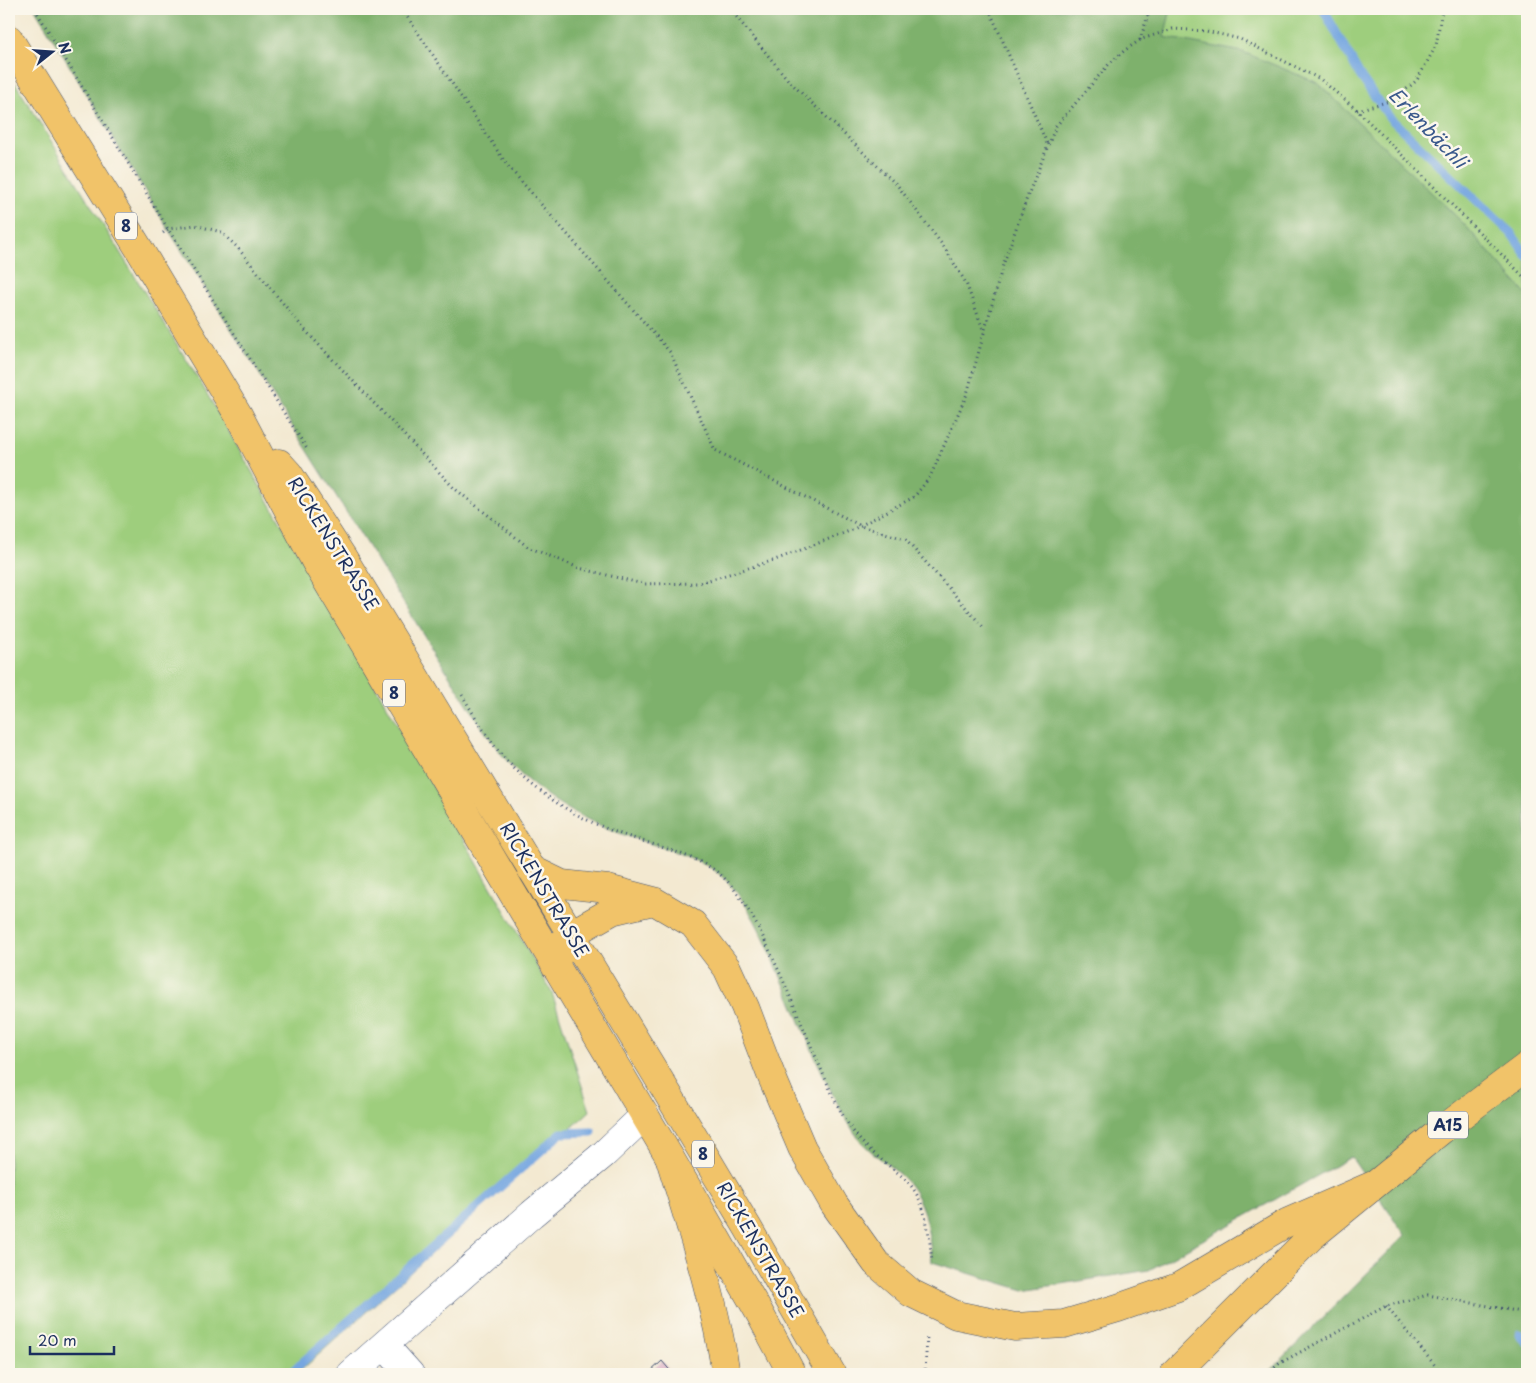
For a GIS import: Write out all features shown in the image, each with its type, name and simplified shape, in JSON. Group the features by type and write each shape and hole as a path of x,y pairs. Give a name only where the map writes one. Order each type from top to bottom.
{"main road":[{"name":"RICKENSTRASSE","path":"9,39 138,247 239,416 315,561 669,1156 792,1374"},
{"name":"RICKENSTRASSE","path":"239,416 289,474 332,540 748,1228 832,1374"},
{"path":"531,869 562,884 608,889 654,901 693,924 727,968 745,1007 802,1148 834,1204 876,1264 911,1293 956,1315 1015,1327 1064,1324 1118,1308 1178,1287 1288,1222 1373,1185"},
{"path":"555,966 562,943 580,929 612,911 654,901"},
{"name":"A15","path":"1175,1374 1311,1237 1443,1129 1527,1066"},
{"path":"669,1156 700,1256 722,1344 726,1374"}],"lane":[{"path":"351,1374 532,1214 604,1154 644,1115"},
{"path":"384,1345 410,1374"}],"path":[{"path":"35,9 168,229 310,454"},
{"path":"402,9 507,166 670,352 715,450 861,526 904,539 984,630"},
{"path":"730,9 789,81 898,186 944,247 966,283 984,333"},
{"path":"988,9 1048,146"},
{"path":"1140,40 1150,9"},
{"path":"1359,109 1394,100 1417,80 1436,46 1442,9"},
{"path":"138,247 168,229 195,225 221,232 237,247 304,329 454,488 528,547 579,568 644,584 698,583 775,560 861,526 914,497 930,477 967,394 1003,265 1028,195 1056,126 1109,64 1140,40 1173,29 1206,31 1240,39 1320,79 1359,109 1527,280"},
{"path":"457,687 483,729 508,761 536,788 570,812 616,832 684,856 714,870 747,906 768,947 836,1104 856,1135 879,1159 906,1180 919,1198 929,1230 932,1262"},
{"path":"1267,1374 1280,1363 1386,1306 1428,1295 1527,1312"},
{"path":"1386,1306 1442,1374"},
{"path":"925,1374 927,1336"}],"green space":[{"path":"35,9 1171,9 1164,37 1243,52 1318,83 1463,223 1527,295 1527,1374 1267,1374 1405,1235 1351,1157 1149,1270 1024,1290 932,1262 928,1230 918,1199 906,1181 859,1139 843,1114 833,1096 763,937 736,892 714,870 697,860 615,831 566,808 536,788 501,754 483,729 168,229"},
{"path":"1171,9 1527,9 1527,295 1463,223 1318,83 1163,37"},
{"path":"9,73 199,380 552,993 590,1111 297,1374 9,1374"}],"building":[{"path":"662,1361 673,1374 648,1374"}],"waterway":[{"name":"Erlenbächli","path":"1323,9 1361,77 1390,118 1511,233 1527,256"},
{"path":"289,1374 561,1133 592,1132"},
{"path":"1519,1334 1527,1342"}]}
